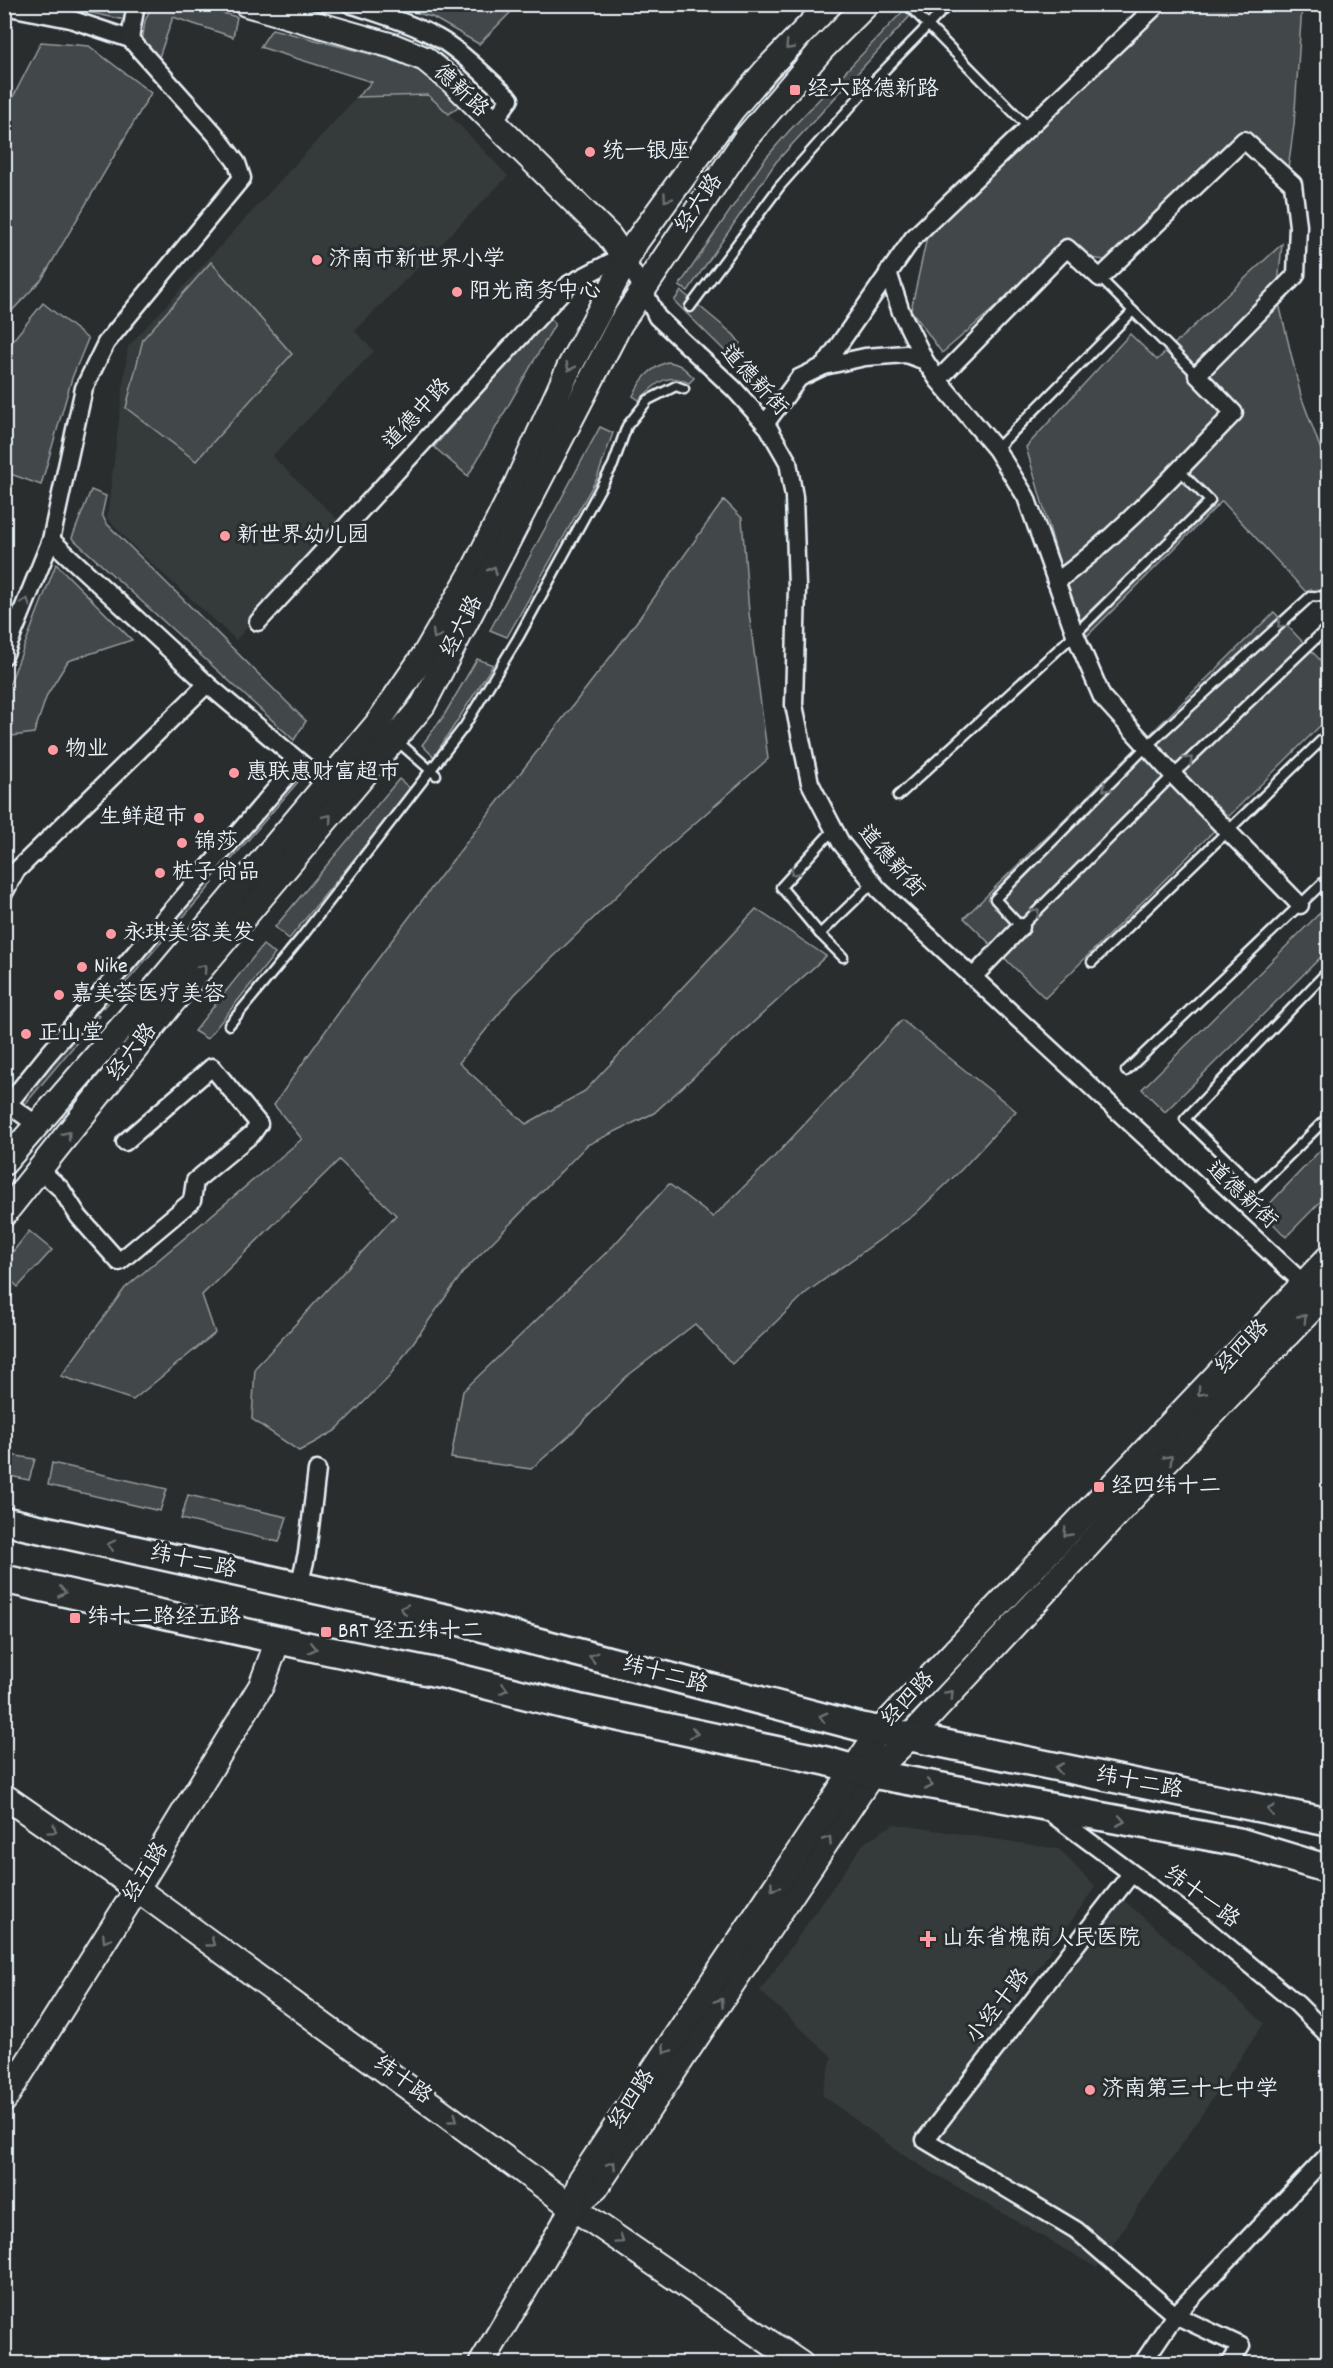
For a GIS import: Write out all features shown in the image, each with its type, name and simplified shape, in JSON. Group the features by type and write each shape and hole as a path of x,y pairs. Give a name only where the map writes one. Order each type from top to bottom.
{"main road":[{"name":"德新路","path":"246,4 393,46 425,59 453,82 609,236 625,260"},
{"name":"经六路","path":"4,1163 377,724 425,654 473,571 517,483 569,368 625,260 701,150 732,110 768,68 830,4"},
{"name":"经六路","path":"4,1214 171,1004 423,705 620,324 746,138 823,48 867,4"},
{"name":"经四路","path":"481,2364 572,2207 596,2188 863,1771 879,1731 1329,1258"},
{"name":"经四路","path":"863,1771 910,1737 1159,1470 1328,1294"},
{"name":"纬十二路","path":"4,1521 454,1620 879,1731 1329,1821"},
{"name":"纬十二路","path":"4,1579 443,1674 581,1709 814,1758 863,1771 1239,1842 1329,1869"},
{"name":"经五路","path":"4,2100 261,1686 278,1640"},
{"name":"纬十路","path":"4,1796 137,1889 572,2207 801,2364"}],"street":[{"path":"130,39 136,4"},
{"path":"350,4 440,39 489,79 510,99 493,122"},
{"path":"824,366 913,238 1158,4"},
{"path":"4,6 73,12 130,39 215,134 237,164 242,178 106,343 84,388 51,540 4,656"},
{"path":"938,380 1066,248 1100,278 1244,140 1293,184 1298,226 1296,275 1197,375 1234,413 1086,560 1056,582"},
{"name":"道德新街","path":"625,260 657,317 734,389 765,424 788,462 794,497 797,587 794,705 810,783 841,843 873,883 1304,1284"},
{"name":"道德中路","path":"258,622 569,284 609,263 625,260"},
{"path":"888,272 901,312 925,361 938,380 996,449 1026,496 1075,634 1102,697 1173,775 1300,905"},
{"path":"765,424 799,378 824,366 865,357 906,354 925,361"},
{"path":"51,540 207,684 327,785"},
{"path":"4,893 16,871 207,684"},
{"path":"38,1125 6,1103 299,762"},
{"path":"974,976 1021,927"},
{"path":"40,1170 61,1189 79,1217 119,1262 192,1201 195,1181 252,1134 259,1124 212,1067 125,1142"},
{"path":"299,1586 307,1553 317,1470"},
{"name":"纬十一路","path":"1040,1806 1203,1926 1297,2004 1329,2036"},
{"name":"小经十路","path":"1131,1874 925,2140 1076,2230 1176,2315"},
{"path":"1142,2364 1176,2315 1329,2155"},
{"path":"1176,2315 1241,2346 1230,2364"}],"lane":[{"path":"907,4 1029,128"},
{"path":"690,307 780,186 870,85 949,4"},
{"path":"1100,278 1197,375"},
{"path":"996,449 1133,312"},
{"path":"229,1025 433,774 464,728 518,638 613,465 627,426 648,400 676,386 684,389"},
{"path":"898,796 1075,634 1210,501 1179,470"},
{"path":"1329,597 1311,596 1147,746 994,899 1021,927 1173,775 1329,627"},
{"path":"1092,962 1329,734"},
{"path":"395,739 433,774"},
{"path":"834,829 781,887 820,934 843,957"},
{"path":"1126,1071 1329,878"},
{"path":"820,934 873,883"},
{"path":"1329,971 1185,1119 1256,1188 1329,1117"}],"shaded area":[{"path":"515,4 517,6 479,44 432,17 386,5"},
{"path":"84,5 133,5 130,21 82,11"},
{"path":"152,5 192,5 237,17 233,37 173,17 158,60 142,44 145,21"},
{"path":"1152,5 1302,5 1294,125 1285,190 1245,152 1156,216 1111,261 1058,253 942,353 911,310 927,237"},
{"path":"904,10 910,16 776,162 688,291 679,286 765,159"},
{"path":"272,29 420,69 460,105 449,114 428,95 357,97 372,82 260,47"},
{"path":"41,42 89,46 151,93 42,279 5,318 5,113"},
{"name":"济南市新世界小学","path":"428,95 508,176 355,331 374,351 272,456 340,522 236,640 137,550 107,518 128,347 357,97"},
{"path":"1282,244 1277,295 1301,396 1328,469 1328,591 1316,603 1222,501 1082,641 1026,447 1130,334 1157,360"},
{"path":"211,262 292,354 196,461 126,408 143,339"},
{"path":"681,291 734,335 740,343 729,355 674,301"},
{"path":"43,303 88,339 72,378 41,485 5,472 5,365 13,340"},
{"path":"549,316 555,324 468,476 434,447"},
{"path":"667,362 679,365 694,378 689,383 674,378 668,379 656,384 639,400 633,396 646,375"},
{"path":"600,427 613,433 597,478 507,637 490,630"},
{"path":"91,490 106,496 102,514 106,523 306,721 294,740 72,538"},
{"path":"724,500 742,518 749,613 768,759 662,852 515,994 459,1063 526,1124 585,1091 756,909 826,956 654,1113 587,1145 464,1271 388,1378 335,1431 299,1451 252,1419 255,1368 396,1215 339,1160 202,1295 215,1333 133,1400 61,1376 125,1288 302,1139 274,1105 393,939 617,648"},
{"path":"56,564 132,640 68,661 47,695 34,733 5,737 5,696"},
{"path":"1274,612 1321,661 1328,653 1328,718 1045,998 964,918"},
{"path":"477,659 493,665 434,757 422,745 443,717"},
{"path":"298,771 303,776 219,874 213,869"},
{"path":"399,779 411,789 289,939 275,927"},
{"path":"207,877 213,883 104,1008 99,1003"},
{"path":"1328,905 1328,950 1165,1112 1142,1089"},
{"path":"263,945 275,954 207,1039 194,1031"},
{"path":"91,1011 99,1016 22,1108 15,1101"},
{"path":"902,1020 1016,1111 962,1169 914,1215 807,1292 732,1364 695,1324 626,1377 570,1435 531,1469 451,1458 463,1391 613,1246 669,1184 713,1217 774,1157"},
{"path":"1328,1142 1328,1194 1286,1237 1262,1212"},
{"path":"29,1231 52,1250 18,1287 5,1275 5,1262"},
{"path":"5,1454 35,1459 29,1480 5,1475"},
{"path":"52,1463 167,1489 160,1511 48,1485"},
{"path":"188,1495 287,1517 279,1542 181,1519"},
{"path":"894,1824 1059,1849 1095,1887 913,2148 1120,1897 1264,2023 1097,2268 906,2157 822,2095 832,2057 760,1991 864,1843"}],"place":[{"name":"经六路德新路","path":"795,90"},
{"name":"统一银座","path":"590,152"},
{"name":"济南市新世界小学","path":"317,260"},
{"name":"阳光商务中心","path":"457,292"},
{"name":"新世界幼儿园","path":"225,536"},
{"name":"物业","path":"53,750"},
{"name":"惠联惠财富超市","path":"234,773"},
{"name":"生鲜超市","path":"199,818"},
{"name":"锦莎","path":"182,843"},
{"name":"桩子尚品","path":"160,873"},
{"name":"永琪美容美发","path":"111,934"},
{"name":"Nike","path":"82,967"},
{"name":"嘉美荟医疗美容","path":"59,995"},
{"name":"正山堂","path":"26,1034"},
{"name":"经四纬十二","path":"1099,1487"},
{"name":"纬十二路经五路","path":"75,1618"},
{"name":"BRT 经五纬十二","path":"326,1632"},
{"name":"山东省槐荫人民医院","path":"928,1939"},
{"name":"济南第三十七中学","path":"1090,2090"}]}
